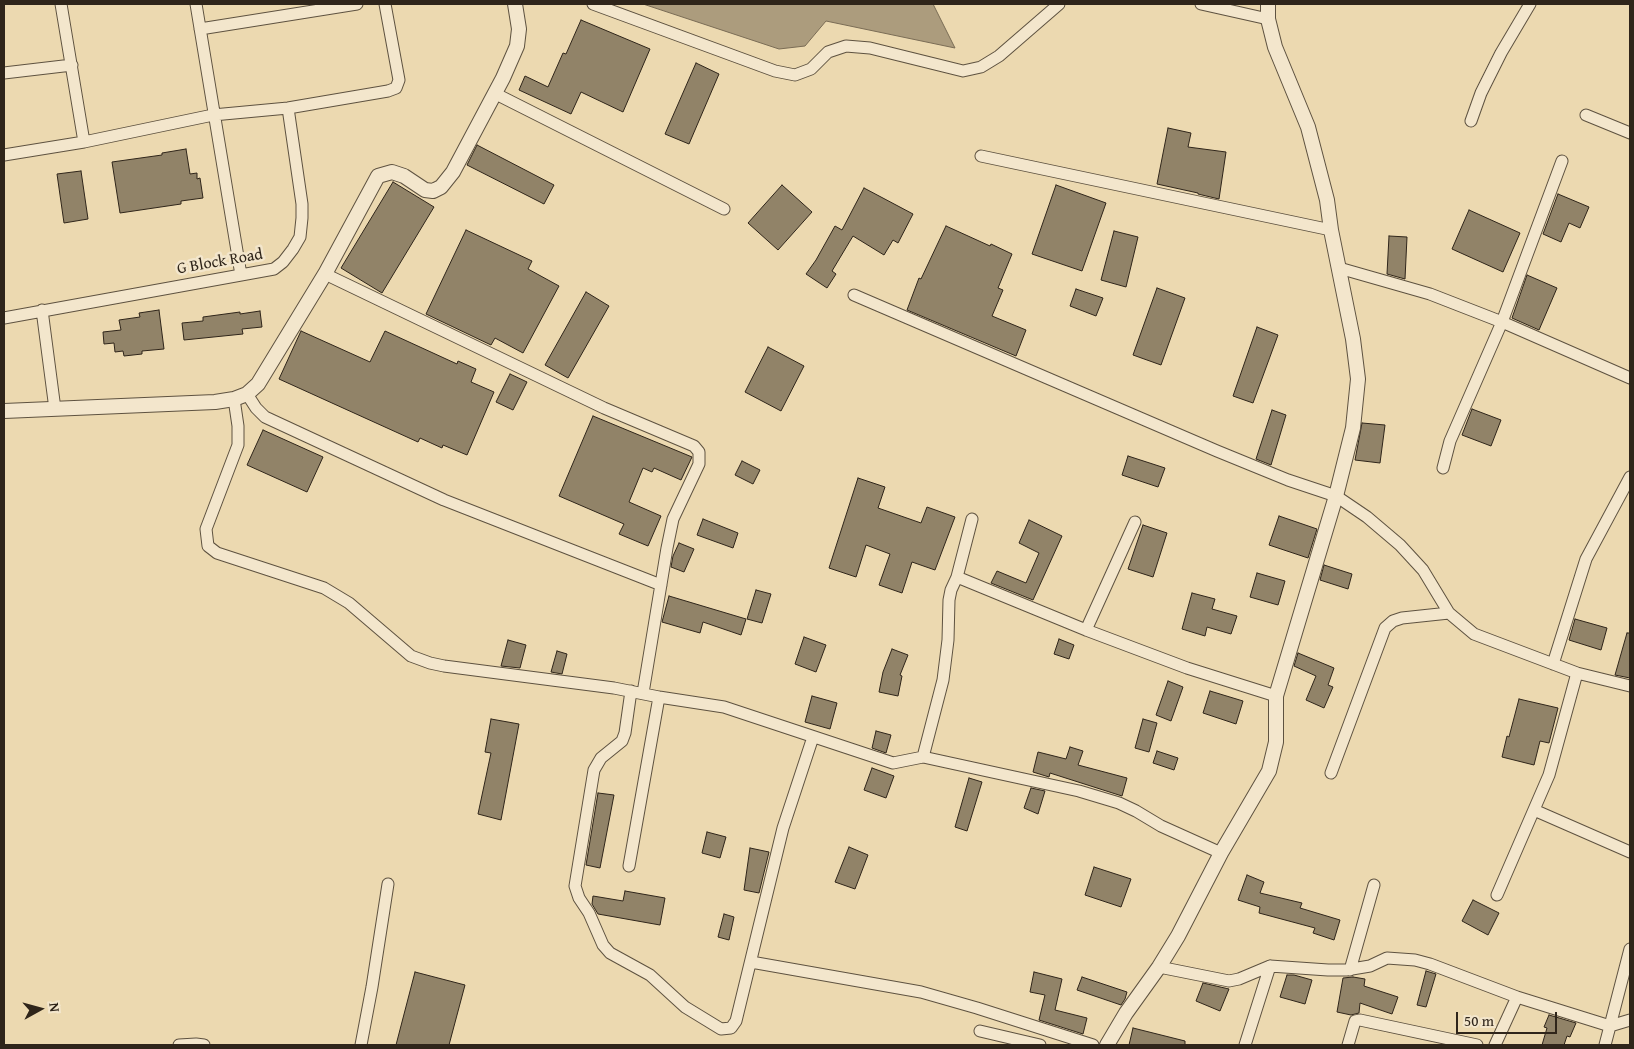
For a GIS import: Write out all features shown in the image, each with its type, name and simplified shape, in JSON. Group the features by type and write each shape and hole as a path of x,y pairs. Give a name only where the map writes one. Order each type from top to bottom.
{"street":[{"path":"61,4 84,142"},
{"path":"196,4 241,275"},
{"path":"200,29 357,4"},
{"path":"4,155 84,142 213,115 288,108 396,88 399,80 385,4"},
{"path":"4,411 215,402 240,397 258,384 324,274 378,176 392,172 404,176 425,190 434,191 453,172 503,78 517,46 519,29 515,4"},
{"path":"593,4 776,71 795,75 811,69 828,52 846,46 870,48 963,71 981,67 999,56 1059,4"},
{"path":"1201,4 1268,19"},
{"path":"1107,1045 1126,1013 1160,967 1271,765 1276,742 1276,696 1336,496 1353,428 1358,379 1353,339 1331,230 1327,200 1308,127 1275,47 1268,19 1268,4"},
{"path":"1471,121 1480,93 1530,4"},
{"path":"4,73 72,65"},
{"path":"494,93 724,208"},
{"name":"G Block Road","path":"4,318 241,275 274,268 284,262 300,237 302,218 302,204 288,108"},
{"path":"1586,115 1630,133"},
{"path":"982,156 1331,230"},
{"path":"1443,468 1450,440 1502,322 1562,161"},
{"path":"1339,268 1430,294 1502,322 1630,378"},
{"path":"324,274 604,408 694,446 699,452 699,464 673,519 643,693"},
{"path":"854,295 1217,452 1288,480 1336,496 1368,517 1400,545 1423,570 1449,613 1474,634 1578,673 1630,686"},
{"path":"42,310 55,409"},
{"path":"240,397 265,417 444,500 662,585"},
{"path":"240,397 238,445 206,529 208,546 218,553 324,588 355,608 411,656 430,664 631,691 724,708 893,763 924,757 1079,791 1136,811 1161,826 1221,853"},
{"path":"1553,664 1586,559 1630,477"},
{"path":"924,757 943,680 951,590 957,577 972,519"},
{"path":"1086,630 1135,522"},
{"path":"957,577 1086,630 1186,668 1276,696"},
{"path":"1331,773 1386,628 1393,621 1402,618 1449,613"},
{"path":"1497,895 1549,775 1578,673"},
{"path":"631,691 625,734 622,742 601,758 594,770 575,886 579,898 589,913 603,945 610,953 650,974 685,1007 721,1029 731,1028 736,1021 783,828 813,737"},
{"path":"629,866 659,697"},
{"path":"1534,810 1630,852"},
{"path":"361,1045 388,884"},
{"path":"1350,970 1374,885"},
{"path":"1605,1045 1630,949"},
{"path":"1160,967 1229,981 1270,966 1350,970 1370,966 1387,958 1415,960 1517,997 1610,1026 1630,1020"},
{"path":"750,962 921,992 1093,1045"},
{"path":"1245,1045 1270,966"},
{"path":"1496,1045 1517,997"},
{"path":"1348,1045 1355,1021 1360,1020 1477,1045"},
{"path":"980,1031 1040,1045"},
{"path":"179,1045 204,1045"}],"shaded area":[{"path":"643,4 933,4 955,48 826,21 805,46 779,49"}],"building":[{"path":"581,20 650,49 623,112 581,92 571,114 519,90 525,76 548,87 563,53 566,54"},
{"path":"696,63 719,74 689,144 665,134"},
{"path":"1168,128 1191,133 1188,147 1226,152 1219,199 1157,184"},
{"path":"477,145 554,185 544,204 467,165"},
{"path":"186,149 190,174 197,173 197,179 200,178 203,198 181,201 181,204 120,213 112,162 162,155 162,153"},
{"path":"81,171 88,219 64,223 57,174"},
{"path":"393,182 434,207 382,293 341,268"},
{"path":"782,185 812,212 778,250 748,223"},
{"path":"1056,185 1106,203 1082,271 1032,254"},
{"path":"864,188 913,214 898,243 893,240 884,255 853,236 832,271 836,274 827,288 806,274 835,226 842,230"},
{"path":"1558,194 1589,207 1580,228 1569,223 1561,242 1543,234"},
{"path":"1469,210 1520,233 1503,272 1452,249"},
{"path":"946,226 1012,254 998,288 1003,290 992,316 1026,330 1016,356 907,310 919,278 921,279"},
{"path":"466,230 532,261 528,269 559,286 523,353 495,338 491,345 426,314"},
{"path":"1114,231 1138,237 1126,287 1101,280"},
{"path":"1389,236 1407,237 1405,279 1387,274"},
{"path":"1527,275 1557,288 1539,330 1512,318"},
{"path":"1157,288 1185,298 1161,365 1133,355"},
{"path":"1076,289 1103,298 1096,316 1070,306"},
{"path":"586,292 609,306 568,378 545,365"},
{"path":"159,310 164,349 142,351 142,354 124,356 123,351 115,352 114,343 104,344 103,332 121,330 119,320 140,317 139,313"},
{"path":"260,311 262,327 242,329 243,334 184,340 182,323 203,321 203,317"},
{"path":"1257,327 1278,335 1253,403 1233,396"},
{"path":"301,331 370,362 385,331 457,364 458,361 476,369 471,382 494,392 467,455 443,445 442,448 420,438 418,442 279,379"},
{"path":"768,347 804,366 781,411 745,392"},
{"path":"510,374 527,382 513,410 496,402"},
{"path":"1472,409 1501,420 1491,446 1462,435"},
{"path":"1272,410 1286,415 1271,465 1256,459"},
{"path":"593,416 692,457 681,480 654,468 652,472 643,468 629,502 661,516 648,546 619,534 624,524 559,496"},
{"path":"1362,423 1385,425 1380,463 1355,460"},
{"path":"263,430 323,457 307,492 247,465"},
{"path":"1128,456 1165,468 1158,487 1122,475"},
{"path":"742,461 760,470 753,484 735,475"},
{"path":"858,478 885,487 878,508 921,523 927,507 955,517 935,570 912,562 902,593 879,585 890,554 866,545 856,577 829,568"},
{"path":"1279,516 1317,529 1308,558 1269,545"},
{"path":"703,519 738,533 733,548 697,535"},
{"path":"1029,520 1062,536 1033,600 991,583 997,571 1026,583 1039,553 1019,543"},
{"path":"1143,525 1167,533 1153,577 1128,569"},
{"path":"679,543 694,549 684,572 671,567 673,556"},
{"path":"1324,565 1352,574 1348,589 1320,580"},
{"path":"1257,573 1285,581 1278,605 1250,597"},
{"path":"756,590 771,594 762,623 747,619"},
{"path":"1192,593 1215,599 1212,609 1237,616 1231,634 1207,627 1205,636 1182,629"},
{"path":"669,596 746,619 741,635 703,622 700,633 662,622"},
{"path":"1575,619 1607,628 1601,650 1569,640"},
{"path":"1627,633 1630,633 1630,678 1615,675"},
{"path":"804,637 826,645 816,672 795,664"},
{"path":"1059,639 1074,645 1069,659 1054,654"},
{"path":"508,640 526,645 520,668 501,666"},
{"path":"892,649 908,655 900,675 902,676 898,696 879,692 883,672"},
{"path":"557,651 567,654 562,674 551,672"},
{"path":"1298,653 1334,668 1328,685 1333,687 1324,708 1306,700 1316,676 1294,666"},
{"path":"1168,681 1183,687 1171,721 1156,715"},
{"path":"1210,691 1243,701 1236,724 1203,713"},
{"path":"812,696 837,703 830,729 805,722"},
{"path":"1519,699 1558,708 1549,743 1540,741 1534,765 1502,757"},
{"path":"491,719 519,724 501,820 478,814 491,753 485,752"},
{"path":"1143,719 1157,723 1149,752 1135,748"},
{"path":"876,731 891,735 886,753 872,748"},
{"path":"1070,747 1083,751 1078,765 1127,778 1122,796 1050,773 1049,777 1033,772 1038,752 1066,759"},
{"path":"1157,751 1178,758 1174,770 1153,763"},
{"path":"872,768 894,776 886,798 864,790"},
{"path":"969,778 982,782 967,831 955,827"},
{"path":"1031,788 1045,791 1038,814 1024,808"},
{"path":"598,793 614,795 600,868 586,865"},
{"path":"707,832 726,837 720,858 702,853"},
{"path":"849,847 868,855 855,889 835,882"},
{"path":"750,848 769,852 759,893 744,890"},
{"path":"1094,867 1131,879 1121,907 1085,895"},
{"path":"1247,875 1264,882 1260,893 1302,903 1300,908 1340,920 1334,940 1313,933 1315,928 1259,913 1260,907 1238,900"},
{"path":"625,891 665,898 660,925 598,914 592,904 593,896 623,901"},
{"path":"1473,900 1499,913 1488,935 1462,921"},
{"path":"724,914 734,917 729,940 718,937"},
{"path":"1426,971 1436,974 1426,1007 1417,1005"},
{"path":"415,972 465,985 449,1045 396,1045"},
{"path":"1034,972 1062,979 1055,1010 1087,1018 1083,1034 1039,1020 1045,995 1030,992"},
{"path":"1287,975 1312,980 1305,1004 1280,997"},
{"path":"1082,977 1127,992 1125,999 1121,1005 1077,990"},
{"path":"1343,978 1365,979 1364,986 1398,997 1392,1014 1360,1003 1359,1013 1351,1015 1337,1012"},
{"path":"1203,983 1229,989 1220,1011 1196,1001"},
{"path":"1549,1015 1576,1023 1570,1037 1567,1036 1564,1045 1542,1045 1547,1028 1544,1027"},
{"path":"1133,1028 1185,1041 1185,1045 1129,1045"}]}
